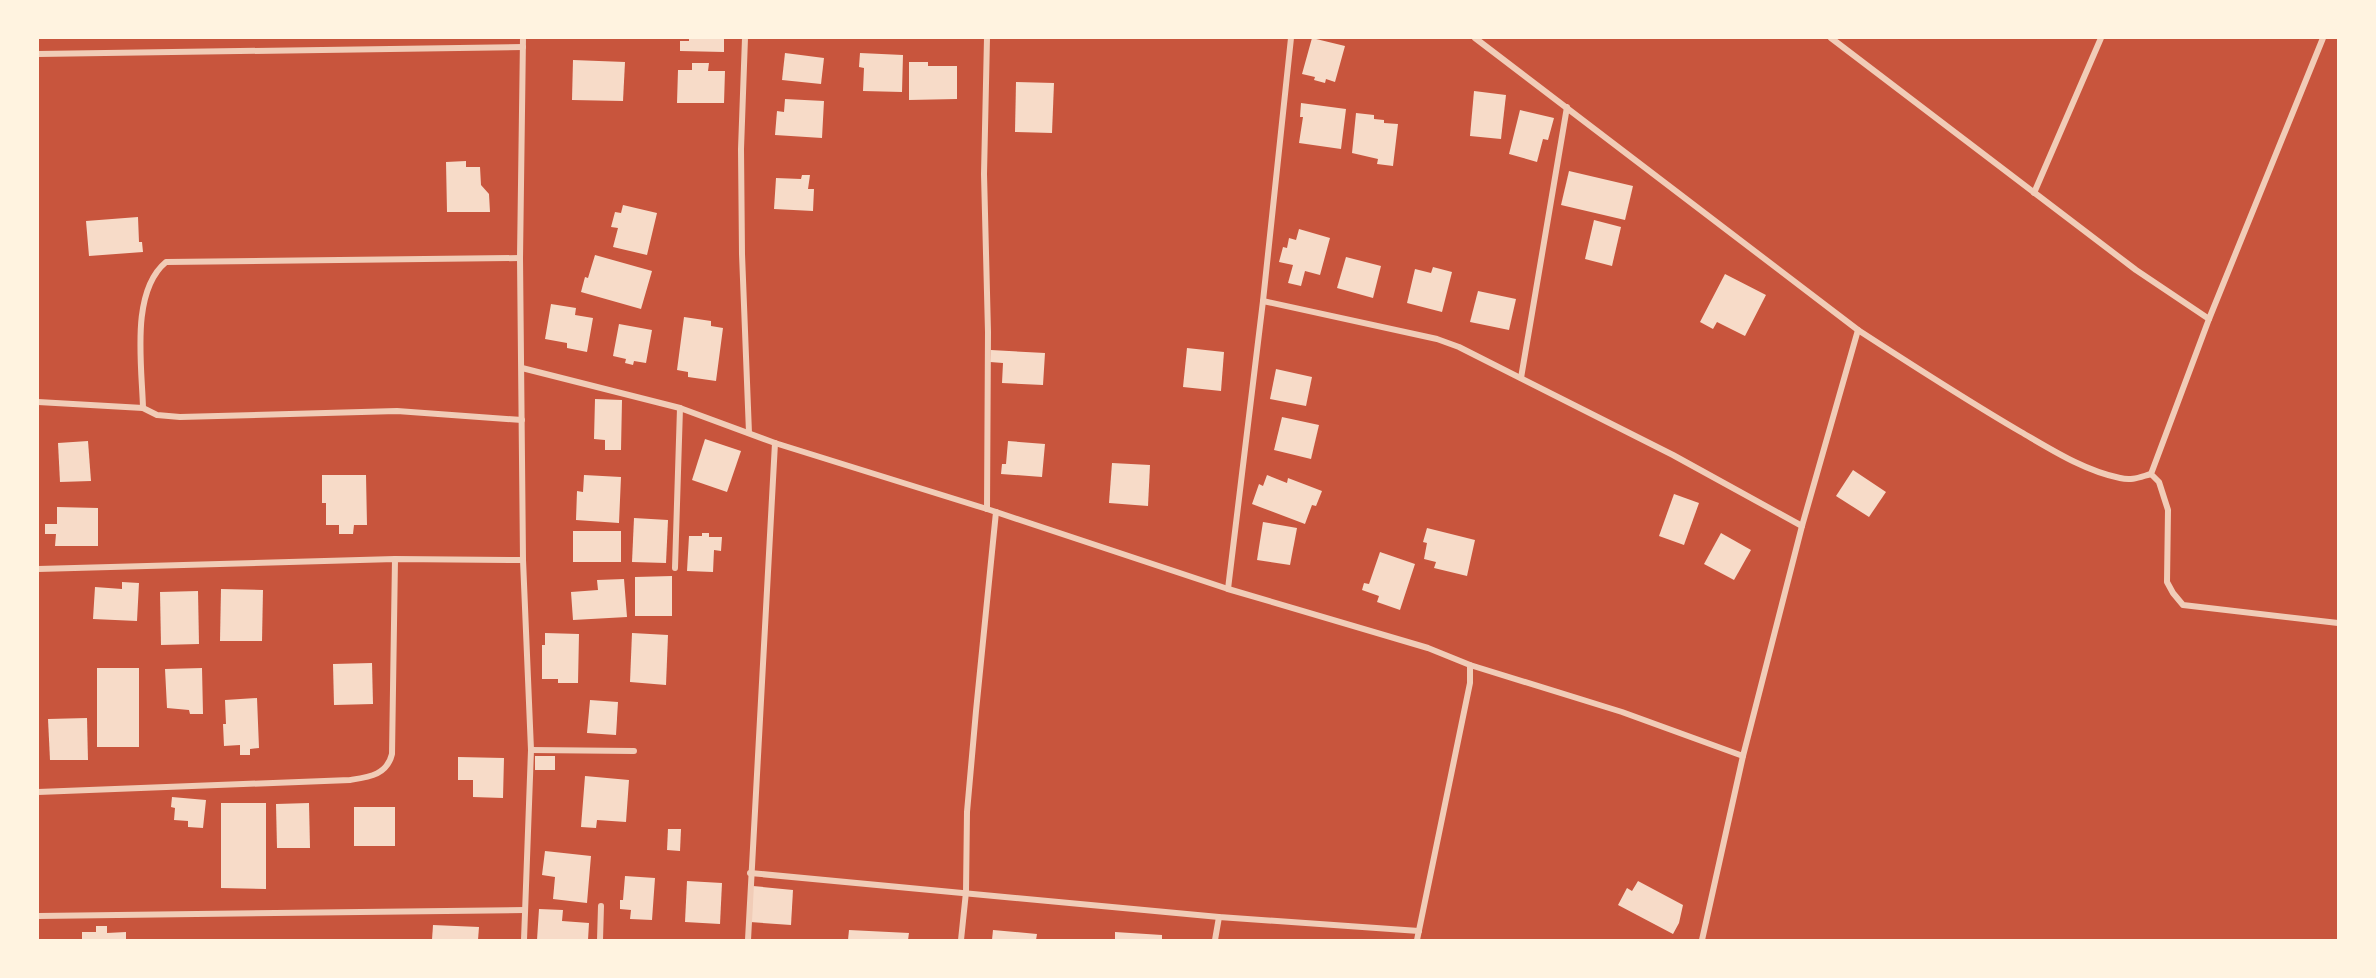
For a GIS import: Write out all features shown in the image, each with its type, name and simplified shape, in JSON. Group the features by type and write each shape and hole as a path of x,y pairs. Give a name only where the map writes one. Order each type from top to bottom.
{"street":[{"path":"523,38 520,258 523,560 531,750 524,940"},
{"path":"745,38 741,149 742,254 749,433"},
{"path":"987,38 984,174 988,332 987,509"},
{"path":"1228,589 1263,301 1291,38"},
{"path":"1475,38 1858,330 1985,411 2081,465 2121,479 2132,480 2151,474"},
{"path":"1831,38 2136,270 2209,319"},
{"path":"2034,193 2101,38"},
{"path":"2151,474 2209,319 2323,38"},
{"path":"38,54 523,47"},
{"path":"1521,378 1567,107"},
{"path":"143,408 140,323 154,273 166,262 520,258"},
{"path":"1263,301 1437,339 1459,347 1673,455 1802,526"},
{"path":"1702,940 1743,756 1802,526 1858,330"},
{"path":"522,368 680,408 775,443 987,509 1228,589 1428,648 1470,665 1622,712 1743,756"},
{"path":"38,402 143,408 157,415 180,417 397,411 522,420"},
{"path":"675,568 680,408"},
{"path":"748,940 775,443"},
{"path":"2151,474 2162,488 2169,510 2167,582 2183,605 2338,623"},
{"path":"961,940 966,892 968,812 996,512"},
{"path":"38,569 395,559 523,560"},
{"path":"38,792 350,780 369,777 384,770 392,754 395,559"},
{"path":"1417,940 1470,683 1470,665"},
{"path":"531,750 634,751"},
{"path":"750,873 1219,916 1419,931"},
{"path":"600,940 601,906"},
{"path":"38,916 525,910"},
{"path":"1215,940 1219,916"}],"building":[{"path":"689,38 724,38 724,52 680,51 680,41 689,41"},
{"path":"1312,38 1345,46 1335,82 1326,79 1325,83 1314,80 1315,77 1302,74"},
{"path":"785,53 824,58 821,84 782,80"},
{"path":"860,53 903,55 902,92 863,91 864,68 859,67"},
{"path":"573,60 625,62 623,101 572,100"},
{"path":"909,62 928,62 928,66 957,66 957,99 909,100"},
{"path":"692,63 709,63 708,71 725,71 724,103 677,103 678,70 692,70"},
{"path":"1016,82 1054,83 1052,133 1015,132"},
{"path":"1474,91 1506,95 1501,139 1470,136"},
{"path":"785,99 824,101 822,138 775,135 777,111 784,112"},
{"path":"1301,103 1346,109 1341,149 1299,143 1303,117 1300,117"},
{"path":"1520,110 1554,118 1548,140 1543,139 1537,162 1509,154"},
{"path":"1356,113 1374,115 1374,119 1384,120 1384,123 1398,124 1393,166 1377,164 1378,159 1352,153"},
{"path":"466,161 466,167 480,167 481,185 489,194 490,212 447,212 446,162"},
{"path":"1569,171 1633,186 1625,220 1561,205"},
{"path":"802,175 810,175 808,189 814,189 813,211 774,209 776,178 801,179"},
{"path":"623,205 657,213 647,255 613,247 618,228 611,227 615,212 621,213"},
{"path":"138,217 139,242 142,242 143,252 89,256 86,221"},
{"path":"1594,220 1621,227 1612,266 1585,259"},
{"path":"1299,229 1330,238 1320,275 1305,271 1301,286 1288,283 1293,265 1279,262 1283,247 1287,248 1289,238 1296,240"},
{"path":"595,255 652,271 641,309 581,292"},
{"path":"1346,257 1381,266 1373,298 1337,288"},
{"path":"1433,267 1452,272 1442,312 1407,303 1415,269 1431,273"},
{"path":"1725,274 1766,295 1745,336 1717,322 1713,329 1700,322"},
{"path":"1478,291 1516,299 1509,330 1470,322"},
{"path":"551,304 576,308 575,315 593,318 587,352 567,348 567,343 545,339"},
{"path":"684,317 711,321 711,326 723,328 716,381 688,377 688,372 677,370"},
{"path":"619,324 652,330 646,363 634,361 633,365 625,363 626,359 613,356"},
{"path":"1187,348 1224,352 1221,391 1183,387"},
{"path":"991,350 1045,353 1043,385 1002,383 1003,363 990,362"},
{"path":"1276,369 1312,377 1306,406 1270,399"},
{"path":"595,399 622,400 621,450 605,450 605,440 594,439"},
{"path":"1282,417 1319,425 1311,459 1274,450"},
{"path":"705,439 741,451 727,492 692,480"},
{"path":"88,441 91,481 60,482 58,443"},
{"path":"1008,441 1045,444 1042,477 1001,474 1002,464 1006,464"},
{"path":"1112,463 1150,465 1148,506 1109,503"},
{"path":"1853,470 1886,492 1869,517 1836,496"},
{"path":"322,475 366,475 367,525 354,525 353,534 339,534 339,525 326,525 326,503 322,503"},
{"path":"584,475 621,477 619,523 576,520 577,491 583,492"},
{"path":"1267,475 1287,483 1288,478 1322,491 1316,506 1312,505 1305,524 1252,504 1259,484 1263,486"},
{"path":"1674,494 1699,503 1684,545 1659,536"},
{"path":"57,507 98,508 98,546 55,546 56,534 45,534 45,524 57,524"},
{"path":"634,518 668,520 666,563 632,562"},
{"path":"1263,522 1297,528 1290,565 1257,560"},
{"path":"1427,528 1475,540 1467,576 1434,568 1436,562 1424,559 1427,543 1423,542"},
{"path":"573,531 621,531 621,562 573,562"},
{"path":"702,533 709,533 709,537 722,537 721,551 714,550 713,572 687,571 689,536 702,536"},
{"path":"1721,533 1751,550 1734,580 1704,564"},
{"path":"1380,552 1415,564 1400,610 1377,602 1379,596 1362,590 1364,583 1369,584"},
{"path":"672,576 672,616 635,616 635,577"},
{"path":"624,579 627,617 573,620 571,592 598,590 597,580"},
{"path":"122,582 139,583 137,621 93,619 95,587 122,589"},
{"path":"221,589 263,590 262,641 220,641"},
{"path":"198,591 199,644 161,645 160,592"},
{"path":"545,633 579,634 578,683 558,683 558,679 542,679 542,645 545,645"},
{"path":"632,633 668,635 666,685 630,682"},
{"path":"372,663 373,704 334,705 333,664"},
{"path":"97,668 139,668 139,747 97,747"},
{"path":"202,668 203,714 190,714 189,710 167,708 165,669"},
{"path":"257,698 259,748 250,749 250,755 240,755 240,745 224,746 225,700"},
{"path":"590,700 618,702 616,735 587,733"},
{"path":"87,718 88,760 50,760 48,719"},
{"path":"535,756 555,756 555,770 535,770"},
{"path":"458,757 504,758 503,798 473,797 473,780 458,780"},
{"path":"585,776 629,780 626,822 597,820 596,828 581,827"},
{"path":"172,797 206,800 203,828 188,827 188,821 174,820 175,808 171,807"},
{"path":"221,803 266,803 266,889 221,888"},
{"path":"309,803 310,848 277,848 276,804"},
{"path":"354,807 395,807 395,846 354,846"},
{"path":"668,829 681,829 680,851 667,850"},
{"path":"545,851 591,856 587,903 553,899 555,877 542,875"},
{"path":"625,876 655,878 652,920 630,919 631,910 620,909"},
{"path":"687,881 722,883 720,924 685,922"},
{"path":"1638,881 1683,905 1679,923 1673,934 1618,905 1627,888 1632,891"},
{"path":"753,886 793,890 791,925 750,922"},
{"path":"539,909 563,910 562,921 589,923 588,940 537,940"},
{"path":"433,925 479,927 478,940 432,940"},
{"path":"96,926 107,926 107,933 126,932 126,940 82,940 82,932 96,932"},
{"path":"849,930 909,933 908,940 848,940"},
{"path":"993,930 1037,934 1036,940 992,940"},
{"path":"1115,932 1162,935 1162,940 1115,940"}]}
